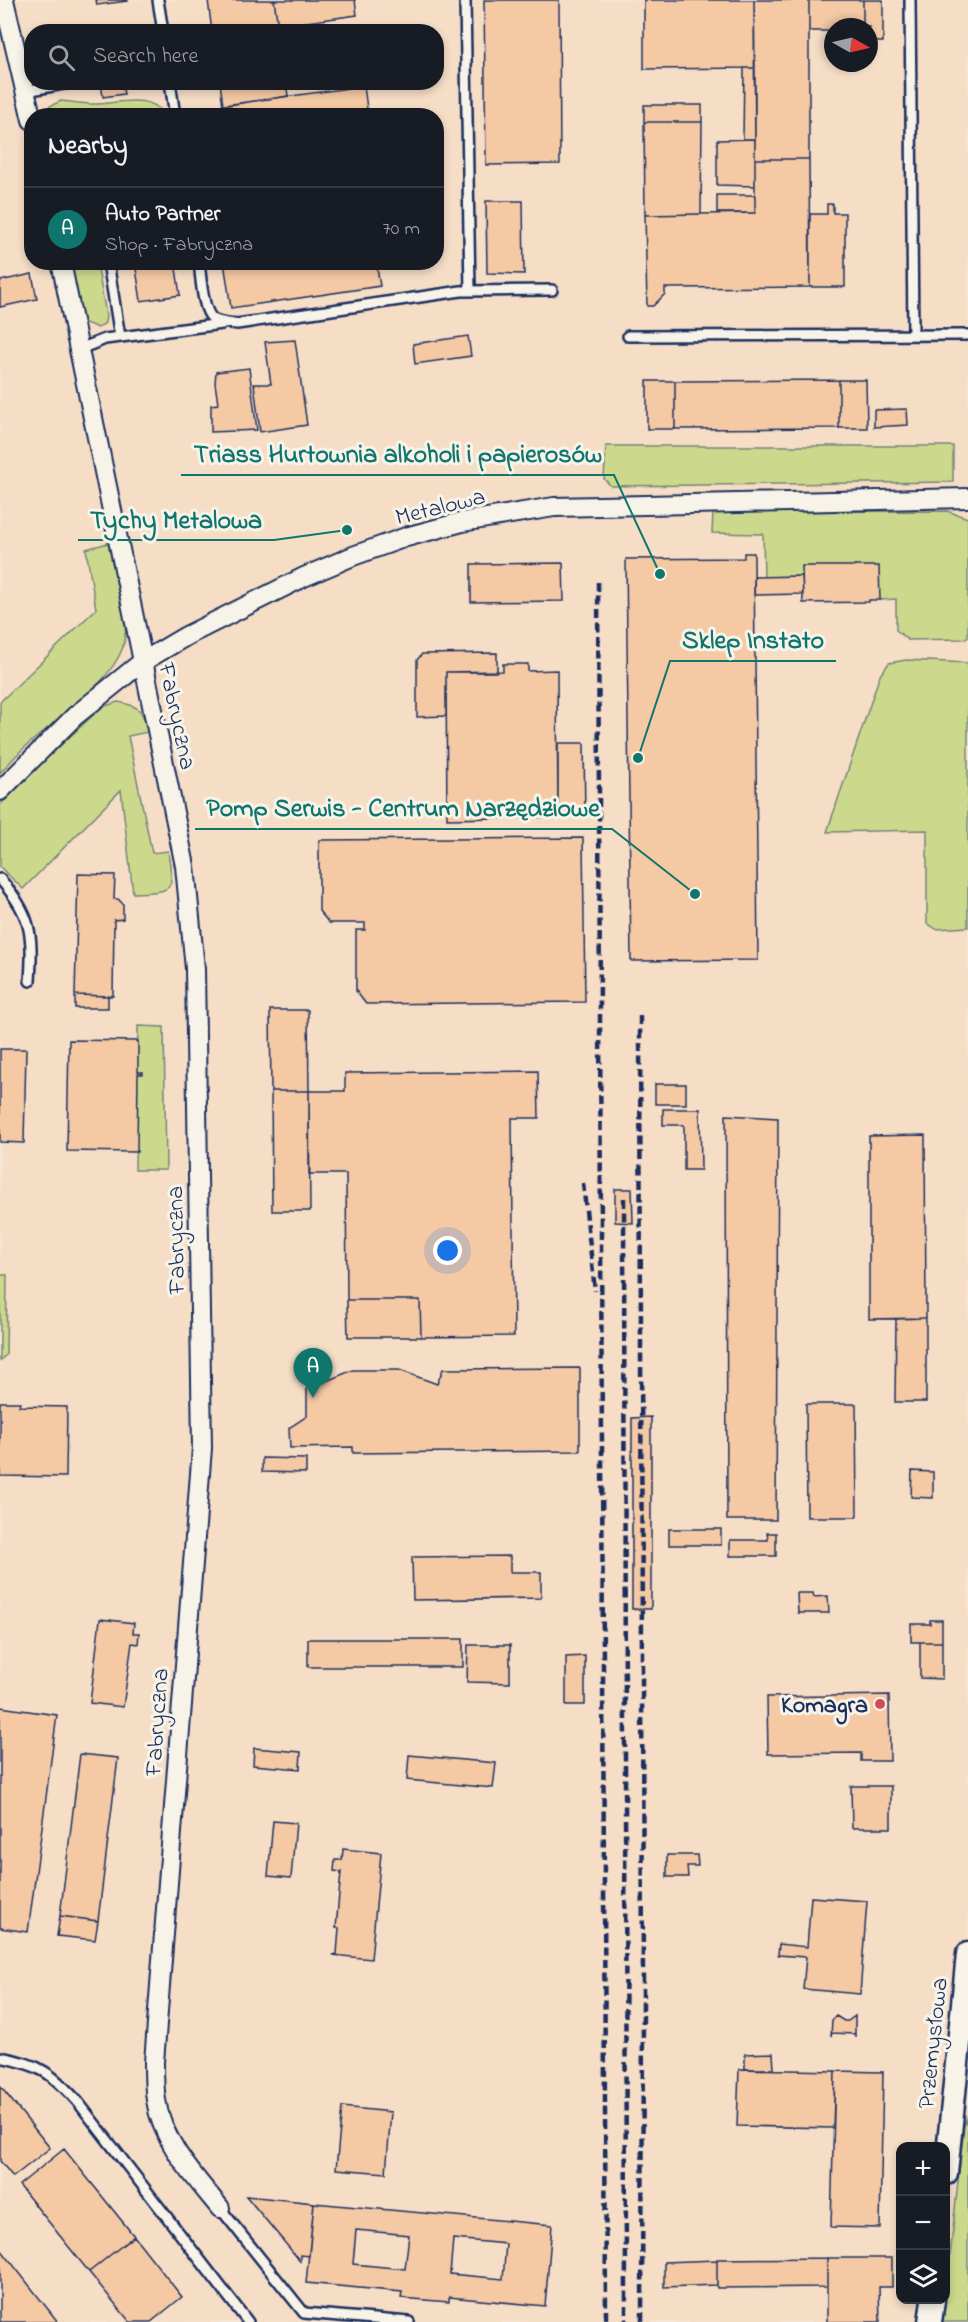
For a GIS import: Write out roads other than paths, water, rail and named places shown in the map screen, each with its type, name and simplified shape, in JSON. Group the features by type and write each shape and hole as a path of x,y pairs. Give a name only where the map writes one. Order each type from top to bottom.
{"street":[{"path":"4,0 24,83"},
{"path":"26,91 30,108"},
{"name":"Fabryczna","path":"63,270 185,866 191,914 195,969 202,1448 153,2062 156,2102 168,2137 178,2155 220,2208"},
{"name":"Metalowa","path":"0,791 75,716 142,662 186,636 304,577 406,537 462,522 554,507 968,498"},
{"name":"Przemysłowa","path":"948,2142 968,1954"},
{"path":"930,2322 932,2304"}],"lane":[{"path":"158,0 162,24"},
{"path":"465,0 470,291"},
{"path":"910,0 913,335"},
{"path":"26,91 31,90"},
{"path":"171,90 174,108"},
{"path":"109,270 120,337"},
{"path":"200,270 206,311 213,319 225,323"},
{"path":"80,349 105,339 225,323 237,324 470,291 552,290"},
{"path":"628,336 968,335"},
{"path":"0,879 15,896 28,921 32,944 30,981"},
{"path":"0,2056 34,2065 56,2078 78,2102 248,2322"},
{"path":"220,2208 304,2313 409,2322"}],"railway":[{"path":"598,582 606,2322"},
{"path":"640,1016 642,2322"},
{"path":"583,1183 595,1291"},
{"path":"624,1198 626,2322"}],"place":[{"name":"Tychy Metalowa","path":"347,530"},
{"name":"Triass Hurtownia alkoholi i papierosów","path":"660,574"},
{"name":"Sklep Instato","path":"638,758"},
{"name":"Pomp Serwis - Centrum Narzędziowe","path":"695,894"},
{"name":"Auto Partner","path":"313,1398"},
{"name":"Komagra","path":"880,1704"}]}
